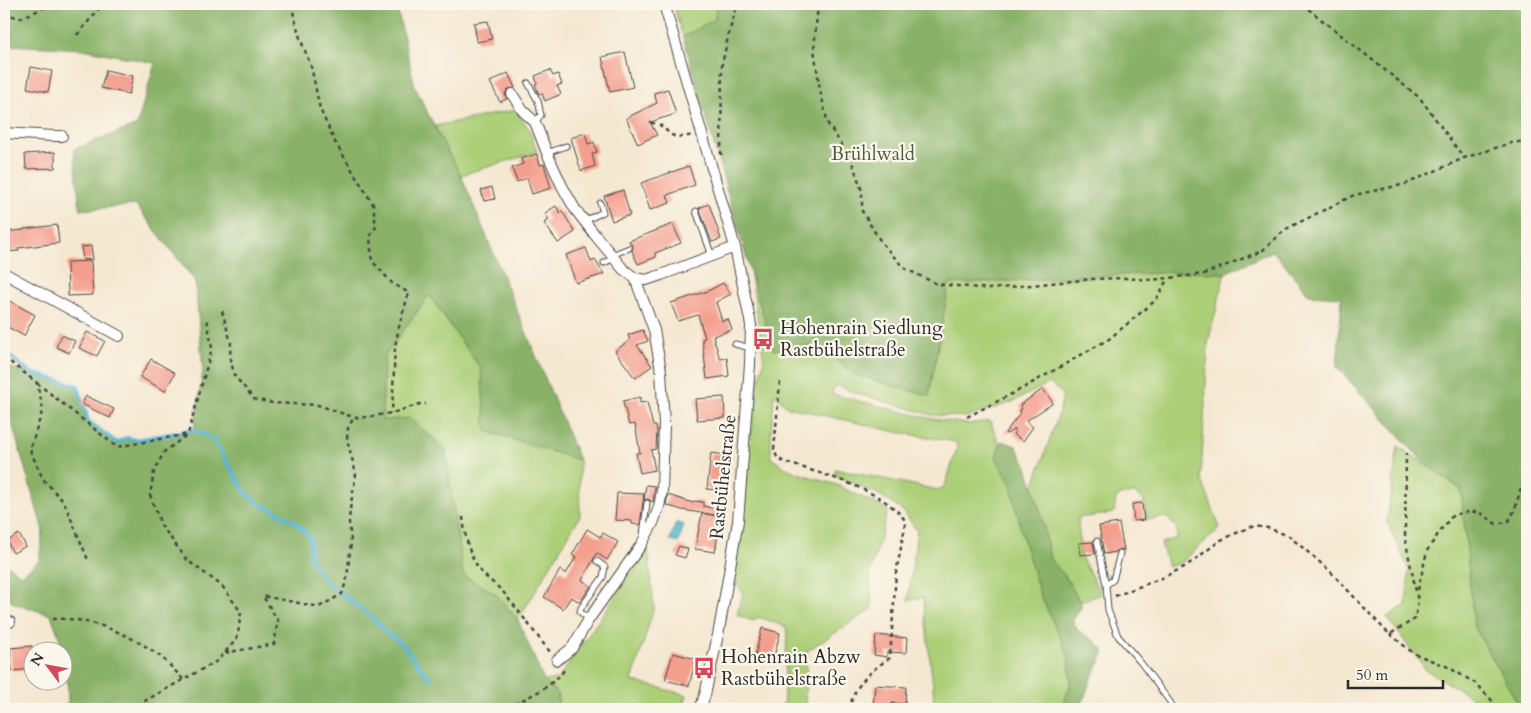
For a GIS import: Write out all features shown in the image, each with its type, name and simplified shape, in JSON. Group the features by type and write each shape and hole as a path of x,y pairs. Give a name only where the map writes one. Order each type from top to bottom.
{"street":[{"name":"Rastbühelstraße","path":"664,4 735,247 751,325 746,438 738,521 719,630 705,695 700,709"},
{"path":"512,94 523,111 535,122 562,186 610,259 635,278 646,280 735,247"},
{"path":"4,133 62,136"},
{"path":"4,273 119,336"},
{"path":"556,660 572,648 589,619 641,546 659,507 662,491 664,424 661,371 654,330 635,278"}],"lane":[{"path":"528,83 538,101 541,115 535,122"},
{"path":"547,154 566,146"},
{"path":"585,221 604,212 600,203"},
{"path":"696,211 712,256"},
{"path":"610,259 629,248"},
{"path":"735,344 751,348"},
{"path":"641,546 647,503"},
{"path":"1097,541 1106,585 1108,610 1118,636 1170,702 1172,709"},
{"path":"1106,585 1113,580 1120,553"},
{"path":"589,619 580,612 604,576 605,567 597,561"}],"path":[{"path":"4,14 22,18 52,4"},
{"path":"77,35 103,4"},
{"path":"291,4 310,66 320,109 335,142 373,204 376,227 370,236 372,261 392,283 409,293 395,347 392,413"},
{"path":"721,155 722,65 737,4"},
{"path":"818,4 814,49 820,90 828,124 851,159 862,191 862,211 881,242 904,268 937,284 990,289 1100,279 1151,280 1204,274 1262,251 1286,229 1354,195 1406,184 1464,158 1511,143 1527,141"},
{"path":"1086,4 1087,6 1104,8 1125,4"},
{"path":"1302,4 1420,98 1464,158"},
{"path":"1521,4 1527,8"},
{"path":"651,123 661,125 671,135 676,137 683,138 702,132"},
{"path":"968,417 1109,339 1156,300 1168,278"},
{"path":"222,311 231,343 230,355 234,375 254,399 272,403 318,405 360,418 392,413 420,404 426,404"},
{"path":"130,709 217,661 236,640 238,634 241,612 222,586 187,560 161,525 150,494 154,472 164,452 188,434 212,348 207,320"},
{"path":"4,357 117,447 188,434"},
{"path":"780,382 774,450 777,457 782,461 842,481 876,496 902,515 906,522 896,573 890,658 879,665 860,684 854,692 850,709"},
{"path":"37,383 43,409 30,450 43,479 64,502 89,562"},
{"path":"224,653 274,644 278,621 263,596 320,607 342,594 347,578 351,542 350,509 356,474 347,439 348,428 354,417"},
{"path":"1390,634 1415,619 1418,601 1406,538 1406,453"},
{"path":"1417,594 1427,551 1453,515 1474,511 1481,512 1496,524 1508,522 1514,513 1522,482 1527,473"},
{"path":"463,516 467,541 474,560 484,574 507,596 556,660"},
{"path":"1107,599 1162,578 1186,566 1221,540 1241,531 1254,526 1268,528 1289,536 1329,570 1385,630 1413,653 1448,667 1475,683 1500,709"},
{"path":"53,619 65,618 82,621 140,642 162,658 183,679"}],"green space":[{"path":"6,4 396,4 415,87 461,175 579,460 486,431 481,369 429,295 384,357 382,420 410,418 445,449 463,575 496,594 518,620 544,681 558,694 558,709 51,709 68,704 68,690 72,690 72,640 60,640 51,615 13,603 4,592 4,551 6,564 21,575 39,561 43,530 4,396 4,366 78,386 88,421 117,443 127,438 136,440 194,430 203,371 195,281 136,205 80,210 74,149 137,125 155,63 83,49 9,45 9,16"},
{"path":"673,4 716,4 715,19 683,37"},
{"name":"Brühlwald","path":"716,4 1527,4 1527,709 1524,709 1516,700 1474,626 1461,489 1425,464 1337,367 1342,297 1309,295 1273,251 1225,273 1178,272 949,284 929,396 856,375 817,345 773,350 683,37 715,19"},
{"path":"515,110 529,129 537,152 461,175 435,126"},
{"path":"750,270 773,350 817,345 856,375 929,396 949,284 1178,272 1225,273 1208,343 1201,478 1220,528 1181,563 1168,567 1161,543 1177,538 1177,528 1166,517 1146,520 1144,501 1135,493 1121,495 1116,498 1114,513 1078,518 1080,555 1101,594 1080,602 1065,576 1050,559 1033,487 1059,413 1063,395 1050,383 1010,403 967,417 932,415 856,393 836,385 831,394 928,418 967,424 990,421 1000,445 996,457 1011,485 1022,534 1040,594 1068,654 1071,682 1062,709 934,709 923,597 908,601 917,531 904,512 880,495 835,475 835,469 938,490 945,486 957,448 956,442 897,432 788,407 774,394 771,458 784,467 837,485 888,510 870,573 872,609 807,651 805,709 783,709 786,627 759,617 753,621 737,615 743,593 734,580 756,391 764,361"},
{"path":"429,295 481,369 486,431 579,460 580,516 518,620 496,594 463,575 445,449 382,420 384,357"},
{"path":"1001,441 1016,446 1027,467 1041,514 1050,559 1065,576 1082,606 1073,620 1077,630 1096,642 1105,652 1091,679 1080,709 1062,709 1071,682 1068,654 1040,594 1022,534 1011,485 996,457"},
{"path":"1398,446 1461,489 1474,626 1516,700 1524,709 1485,709 1467,694 1426,670 1387,617 1406,605 1409,570 1387,522"},
{"path":"648,549 654,607 632,681 687,695 682,709 558,709 558,694 544,681 558,679"}],"water":[{"path":"676,522 684,525 678,543 670,540"}],"building":[{"path":"488,21 492,39 477,42 474,23"},
{"path":"625,52 633,87 610,92 602,57"},
{"path":"31,67 52,71 48,92 27,88"},
{"path":"106,70 133,76 129,94 101,88"},
{"path":"550,70 553,76 558,74 562,84 557,86 561,94 545,101 542,93 539,94 538,92 535,76"},
{"path":"508,73 515,88 508,89 505,94 507,99 500,102 490,82"},
{"path":"668,89 676,114 650,122 657,135 638,144 626,118 657,103 654,93"},
{"path":"585,133 588,144 594,142 597,152 592,154 595,166 581,171 571,138"},
{"path":"55,152 55,168 26,169 25,154"},
{"path":"537,154 540,165 544,164 551,188 532,194 527,178 517,182 512,168 523,164 521,159"},
{"path":"689,166 695,185 667,195 670,203 650,210 641,183"},
{"path":"492,187 495,199 484,201 481,190"},
{"path":"623,190 630,215 612,221 604,196"},
{"path":"709,204 721,239 712,242 699,208"},
{"path":"556,206 560,213 562,211 575,232 558,243 544,223 549,220 545,213"},
{"path":"673,224 681,243 655,253 656,257 638,264 632,251 633,247 629,241"},
{"path":"57,225 59,243 18,248 19,251 4,252 4,232"},
{"path":"91,246 93,259 83,260 81,247"},
{"path":"586,248 591,262 595,260 604,274 576,283 566,255"},
{"path":"91,261 93,295 68,296 67,262"},
{"path":"723,283 731,294 716,302 722,321 728,319 732,330 713,336 720,359 727,358 729,376 707,379 702,339 705,338 698,315 678,321 671,303 708,291"},
{"path":"4,298 35,315 24,336 4,325"},
{"path":"643,330 648,341 637,345 652,366 635,378 615,351 630,340 628,335"},
{"path":"87,332 105,341 97,356 79,348"},
{"path":"62,335 75,341 69,353 56,347"},
{"path":"151,359 175,373 165,391 140,377"},
{"path":"1043,389 1053,403 1026,421 1033,427 1023,441 1013,434 1015,429 1007,434 1005,433 1021,412 1019,410 1022,409 1020,405"},
{"path":"86,396 114,409 110,418 82,404"},
{"path":"640,397 640,403 647,402 653,426 656,426 657,431 656,449 651,450 655,470 640,473 636,453 640,453 635,424 629,425 623,401"},
{"path":"724,397 725,418 697,420 695,399"},
{"path":"711,453 729,455 725,491 707,489"},
{"path":"646,485 655,486 653,502 648,499 644,500"},
{"path":"617,493 644,494 640,525 632,524 632,521 615,520"},
{"path":"668,495 693,503 694,501 703,502 703,506 716,509 714,515 682,510 666,505"},
{"path":"1142,503 1144,520 1134,521 1132,504"},
{"path":"702,513 721,517 715,552 695,549"},
{"path":"1119,523 1124,550 1119,549 1116,552 1104,554 1099,526"},
{"path":"587,529 600,537 603,533 618,542 607,560 597,553 582,580 591,586 580,602 571,597 563,609 544,597 560,570 566,574 576,557 572,555"},
{"path":"19,534 26,546 13,553 7,541"},
{"path":"1093,542 1095,554 1080,555 1079,543"},
{"path":"679,546 688,549 685,558 675,555"},
{"path":"762,628 780,633 773,660 755,656"},
{"path":"876,635 907,638 906,653 887,652 887,657 874,655"},
{"path":"22,647 22,670 12,671 10,648"},
{"path":"673,653 696,659 689,686 665,680"},
{"path":"875,685 906,687 905,704 892,703 891,709 873,709"}],"waterway":[{"path":"4,352 31,373 78,386 88,421 117,443 127,438 136,440 188,431"},
{"path":"190,431 194,430 213,439 245,492 260,505 270,508 295,522 310,537 310,558 324,580 373,618 386,632 402,644 430,679"}],"place":[{"name":"Hohenrain Siedlung Rastbühelstraße","path":"763,339"},
{"name":"Hohenrain Abzw Rastbühelstraße","path":"704,668"}]}
